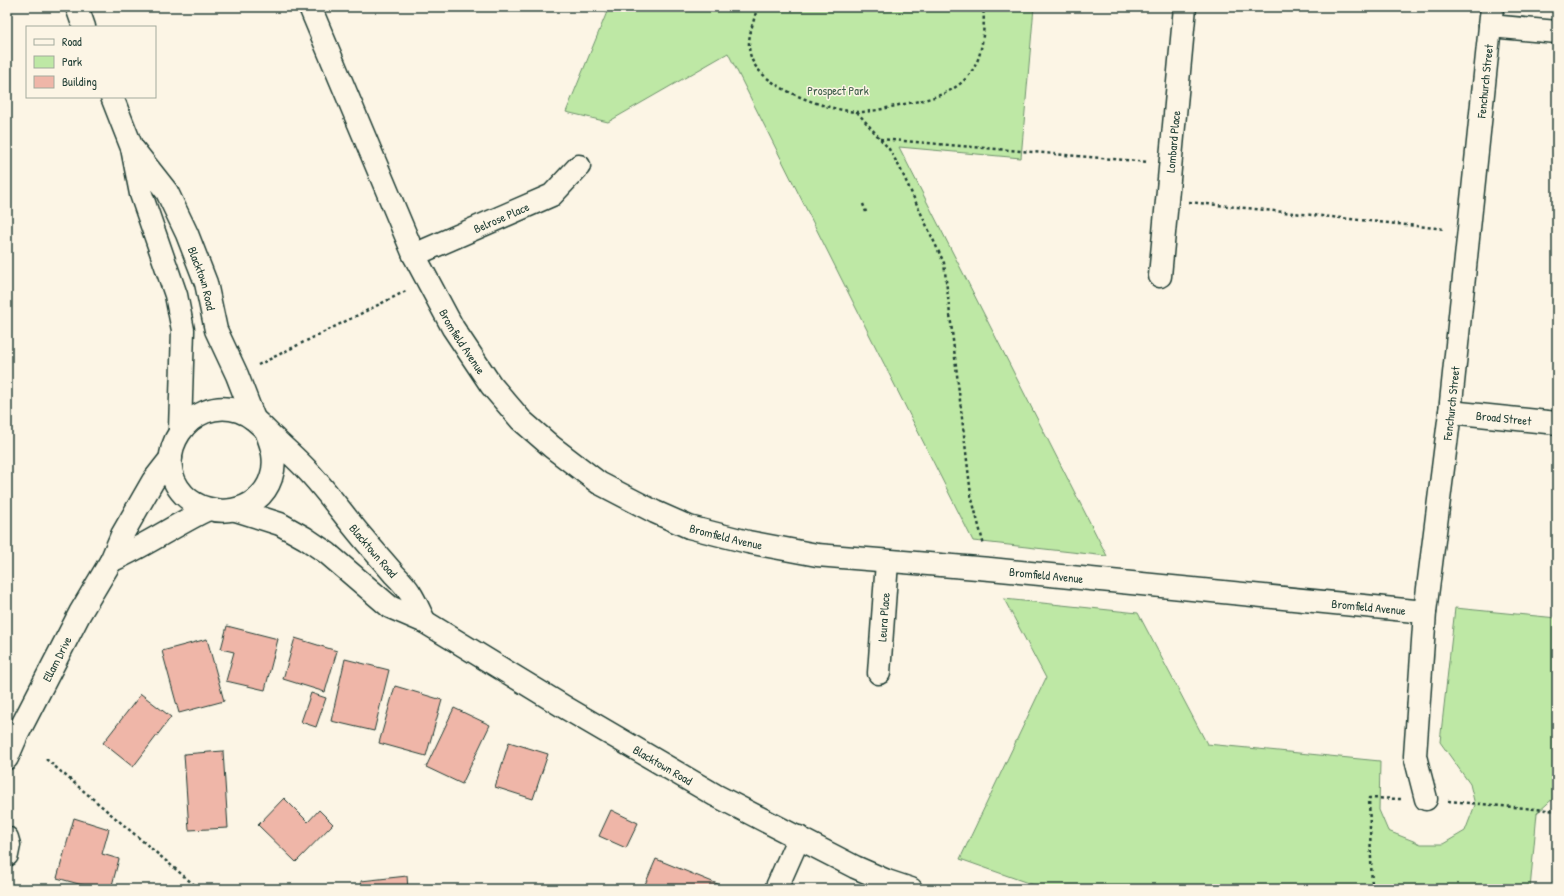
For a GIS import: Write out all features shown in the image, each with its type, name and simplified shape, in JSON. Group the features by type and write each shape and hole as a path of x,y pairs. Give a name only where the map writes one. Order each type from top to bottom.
{"street":[{"path":"77,7 84,26"},
{"name":"Bromfield Avenue","path":"310,7 414,255 453,328 491,385 521,420 552,447 599,482 655,512 689,527 748,542 817,555 887,562 990,569 1425,612"},
{"name":"Lombard Place","path":"1160,276 1185,7"},
{"path":"1491,16 1557,32"},
{"name":"Fenchurch Street","path":"1426,799 1415,756 1425,612 1450,412 1491,16"},
{"name":"Blacktown Road","path":"112,98 132,148 141,194 180,310 183,330 180,430"},
{"name":"Blacktown Road","path":"132,148 167,192 187,234 206,283 216,330 260,425 308,471 410,593 425,622"},
{"name":"Belrose Place","path":"414,255 552,195 579,166"},
{"path":"223,408 240,411 260,425 272,446 274,462 271,478 263,492 251,503 236,510 208,510 195,503 184,494 174,477 171,458 174,444 180,430 192,419 206,411 223,408"},
{"name":"Broad Street","path":"1450,412 1557,423"},
{"name":"Ellam Drive","path":"7,758 17,735 80,613 111,561 122,535 153,481 171,458"},
{"path":"111,561 135,550 179,524 208,510"},
{"name":"Blacktown Road","path":"236,510 280,524 305,538 327,553 390,607 425,622 566,708 708,791 855,867 887,881 911,889"},
{"name":"Leura Place","path":"879,673 887,562"},
{"path":"776,889 799,837"},
{"path":"7,838 9,845 7,855"}],"path":[{"path":"757,7 754,23 749,33 750,56 755,67 779,87 794,94 818,104 857,112 878,110 926,100 952,90 976,64 983,32 984,7"},
{"path":"857,112 888,149 900,168 944,262 971,495 990,569"},
{"path":"880,139 1170,164"},
{"path":"1167,200 1469,231"},
{"path":"863,204 866,212"},
{"path":"237,375 428,280"},
{"path":"46,759 199,889"},
{"path":"1372,889 1369,798 1426,799 1557,811"}],"green space":[{"name":"Prospect Park","path":"609,7 1034,7 1021,158 899,147 1107,556 973,541 728,53 608,122 566,112"},
{"path":"1004,599 1138,613 1207,744 1380,761 1379,810 1388,831 1421,844 1443,844 1465,831 1475,805 1470,784 1440,742 1455,608 1557,618 1557,795 1537,813 1530,889 1045,889 960,859 1046,678"}],"building":[{"path":"227,626 278,639 265,690 226,681 234,652 221,649"},
{"path":"295,638 337,651 325,692 283,679"},
{"path":"207,639 224,701 179,713 162,651"},
{"path":"345,659 389,670 374,731 331,721"},
{"path":"395,686 442,700 426,756 379,743"},
{"path":"311,693 326,698 316,727 301,722"},
{"path":"141,694 171,717 133,767 103,743"},
{"path":"454,708 490,725 462,784 426,767"},
{"path":"509,742 548,754 533,799 495,787"},
{"path":"223,751 228,828 189,830 184,754"},
{"path":"284,798 308,822 319,810 333,824 296,862 258,825"},
{"path":"611,810 638,823 626,848 599,836"},
{"path":"74,818 109,829 102,854 119,859 111,889 97,889 57,878"},
{"path":"656,859 720,885 719,889 643,889"},
{"path":"407,876 408,889 361,889 361,881"}]}
